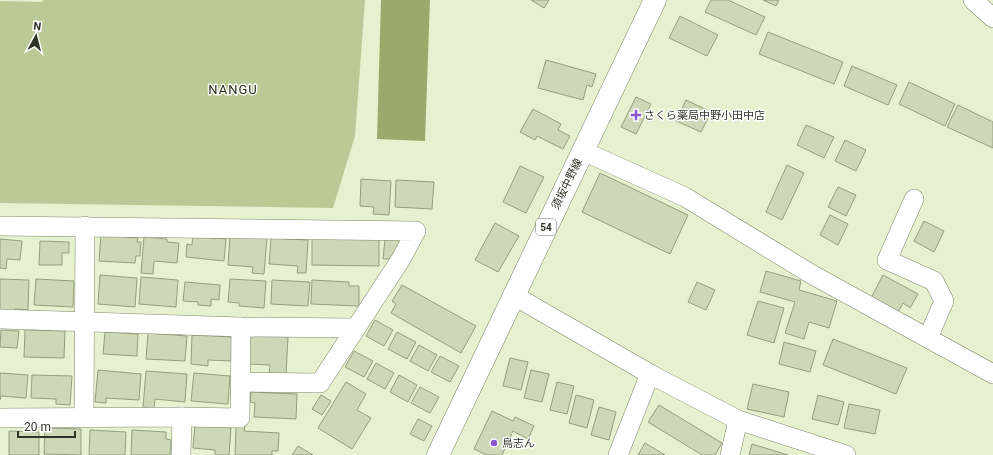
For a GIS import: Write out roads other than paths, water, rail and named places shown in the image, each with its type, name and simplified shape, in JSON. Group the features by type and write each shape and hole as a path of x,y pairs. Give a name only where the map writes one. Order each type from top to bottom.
{"main road":[{"name":"須坂中野線","path":"438,455 655,0"}],"street":[{"path":"973,0 993,18"},
{"path":"583,151 685,197 811,274 993,374"},
{"path":"914,199 887,260 934,281 944,301 928,338"},
{"path":"0,226 416,230 401,259 320,383 241,382"},
{"path":"84,418 85,226"},
{"path":"514,295 650,374 738,420 846,455"},
{"path":"0,319 84,320 241,327 355,328"},
{"path":"0,418 240,418 241,327"},
{"path":"618,455 650,374"},
{"path":"181,455 182,417"},
{"path":"730,455 738,420"}],"place":[{"name":"さくら薬局中野小田中店","path":"636,115"},
{"name":"鳥志ん","path":"494,443"}],"district":[{"name":"NANGU","path":"233,89"}]}
